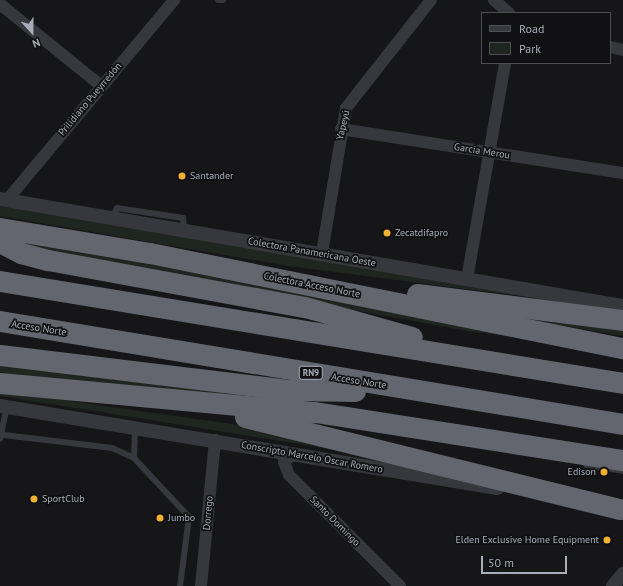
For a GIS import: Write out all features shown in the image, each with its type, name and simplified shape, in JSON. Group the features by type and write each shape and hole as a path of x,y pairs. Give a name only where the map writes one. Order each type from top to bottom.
{"highway":[{"name":"Colectora Acceso Norte","path":"0,228 41,233 243,271 623,348"},
{"path":"0,242 21,253 48,260 305,307 519,366"},
{"path":"243,271 623,320"},
{"path":"0,280 623,383"},
{"name":"Acceso Norte","path":"0,321 623,424"},
{"path":"0,355 290,390 423,392"},
{"path":"0,383 315,412 623,460"},
{"path":"145,397 259,420 622,509"}],"street":[{"name":"Prilidiano Pueyrredón","path":"4,199 174,0"},
{"name":"Yapeyú","path":"322,253 341,129 350,100 431,0"},
{"path":"494,0 508,12"},
{"path":"0,4 100,85"},
{"path":"611,47 623,50"},
{"path":"468,279 505,64"},
{"name":"García Merou","path":"341,129 623,173"},
{"name":"Colectora Panamericana Oeste","path":"4,199 623,306"},
{"name":"Conscripto Marcelo Oscar Romero","path":"4,406 622,509"},
{"name":"Dorrego","path":"201,586 215,440"},
{"name":"Santo Domingo","path":"294,454 284,462 289,475 400,586"},
{"path":"613,586 623,574"}],"lane":[{"path":"4,406 2,437 112,448 134,458 189,517 180,586"},
{"path":"134,458 135,427"},
{"path":"512,442 563,460"},
{"path":"578,463 623,471"}],"green space":[{"path":"0,203 604,307 288,266 0,216"},
{"path":"12,239 228,276 548,341 467,331 58,255"},
{"path":"528,320 623,330 623,336"},
{"path":"0,364 322,404 21,376 0,372"},
{"path":"0,391 232,424 399,460 0,396"}],"place":[{"name":"Santander","path":"182,176"},
{"name":"Zecatdifapro","path":"387,233"},
{"name":"Edison","path":"604,472"},
{"name":"SportClub","path":"34,499"},
{"name":"Jumbo","path":"160,518"},
{"name":"Elden Exclusive Home Equipment","path":"607,540"}]}
